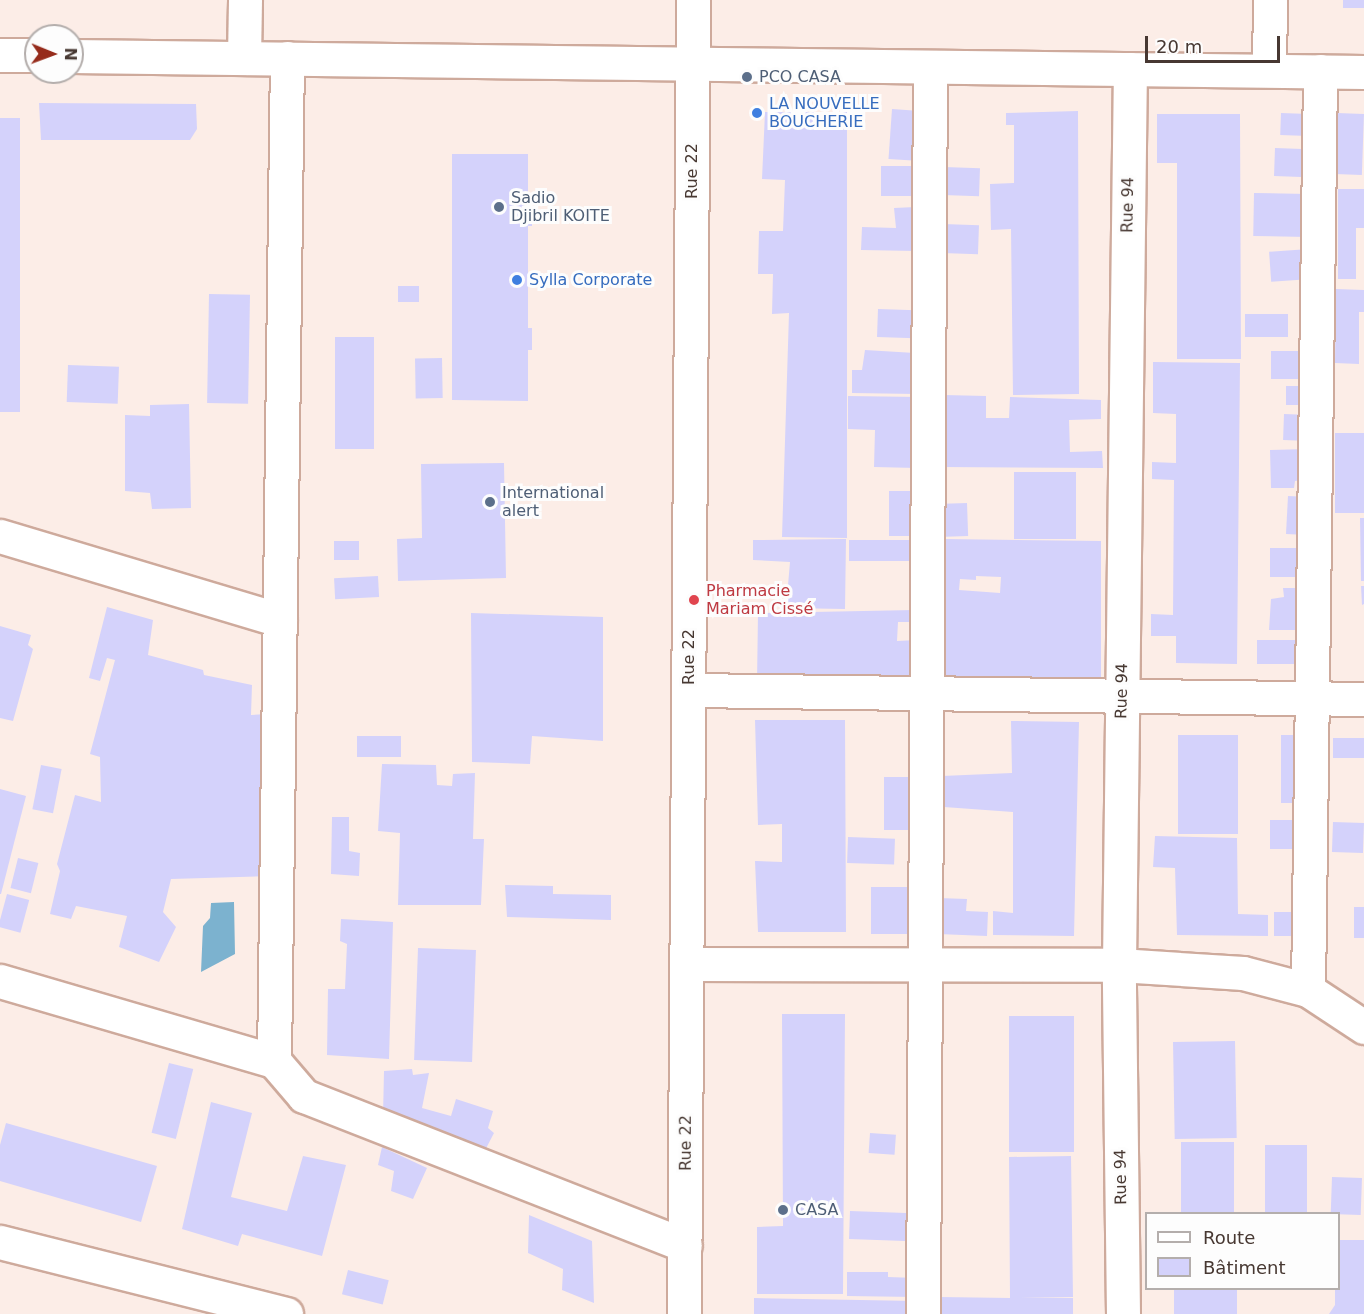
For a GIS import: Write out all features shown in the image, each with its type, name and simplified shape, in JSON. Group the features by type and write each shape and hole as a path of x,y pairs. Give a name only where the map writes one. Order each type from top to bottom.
{"street":[{"path":"244,58 245,0"},
{"name":"Rue 22","path":"684,1314 693,0"},
{"path":"1269,70 1270,0"},
{"path":"0,55 24,55"},
{"path":"84,56 1364,72"},
{"path":"274,1061 286,58"},
{"path":"922,1314 930,67"},
{"name":"Rue 94","path":"1123,1314 1119,965 1130,69"},
{"path":"1308,990 1320,71"},
{"path":"0,536 280,620"},
{"path":"689,690 1364,699"},
{"path":"687,964 1119,965 1243,973 1308,990 1364,1027"},
{"path":"0,981 274,1061 304,1096 685,1245"},
{"path":"0,1242 286,1314"}],"water":[{"path":"234,902 235,954 201,972 203,926 210,918 211,903"}],"building":[{"path":"1343,0 1364,0 1364,8 1343,8"},
{"path":"39,103 196,104 197,129 190,140 41,140"},
{"path":"892,109 920,111 916,161 889,159"},
{"path":"1078,111 1079,394 1013,395 1011,229 991,230 990,184 1014,183 1014,125 1006,125 1006,113"},
{"path":"765,112 847,112 847,538 782,537 789,313 772,314 773,274 758,274 759,231 783,231 785,180 762,179"},
{"path":"1281,113 1309,114 1308,136 1280,135"},
{"path":"1337,113 1364,114 1362,175 1335,174"},
{"path":"1157,114 1240,114 1241,359 1177,359 1177,163 1157,163"},
{"path":"0,118 20,118 20,412 0,412"},
{"path":"1275,148 1309,149 1308,177 1274,176"},
{"path":"452,154 528,154 528,206 533,206 532,226 528,226 528,328 532,328 532,350 528,350 528,401 452,400"},
{"path":"881,166 915,166 915,196 881,196"},
{"path":"944,167 980,168 979,196 943,195"},
{"path":"1338,189 1364,189 1364,228 1356,228 1356,279 1338,279"},
{"path":"1254,193 1308,194 1307,237 1253,236"},
{"path":"916,207 916,251 861,250 862,227 896,228 894,208"},
{"path":"943,224 979,225 978,254 942,253"},
{"path":"1309,249 1311,279 1271,282 1269,252"},
{"path":"398,286 419,286 419,302 398,302"},
{"path":"1336,289 1364,290 1364,312 1359,312 1359,364 1335,363"},
{"path":"209,294 250,295 248,404 207,403"},
{"path":"878,309 916,310 915,338 877,337"},
{"path":"1245,314 1288,314 1288,337 1245,337"},
{"path":"335,337 374,337 374,449 335,449"},
{"path":"865,350 915,353 916,394 852,393 852,370 862,370"},
{"path":"1271,351 1308,351 1308,379 1271,379"},
{"path":"415,358 442,358 443,398 416,398"},
{"path":"1153,362 1240,363 1237,664 1176,663 1176,636 1151,636 1151,614 1173,615 1174,480 1152,479 1152,462 1176,463 1176,414 1153,413"},
{"path":"68,365 119,367 118,404 67,402"},
{"path":"1286,386 1310,386 1310,405 1286,405"},
{"path":"944,395 986,396 986,418 1009,418 1010,397 1101,400 1101,419 1069,420 1070,452 1102,451 1103,468 941,467"},
{"path":"848,396 919,397 917,468 874,467 875,430 848,429"},
{"path":"189,404 191,508 152,509 150,493 125,491 125,415 150,416 150,405"},
{"path":"1284,414 1311,415 1310,441 1283,440"},
{"path":"1335,433 1364,433 1364,513 1335,513"},
{"path":"1308,449 1308,479 1295,481 1294,488 1271,488 1270,450"},
{"path":"504,463 506,578 398,581 397,539 422,538 421,464"},
{"path":"1014,472 1076,472 1076,539 1014,539"},
{"path":"889,491 916,491 916,536 889,536"},
{"path":"1288,496 1309,497 1307,535 1286,534"},
{"path":"967,503 968,536 945,537 944,504"},
{"path":"1360,518 1364,518 1364,581 1361,581"},
{"path":"846,539 845,609 786,608 790,562 753,560 753,540"},
{"path":"945,539 1101,541 1101,684 945,681","holes":["976,576 1001,577 1000,593 959,590 960,579 976,580"]},
{"path":"849,540 913,540 913,561 849,561"},
{"path":"334,541 359,541 359,560 334,560"},
{"path":"1270,548 1308,548 1308,577 1270,577"},
{"path":"378,576 379,597 335,599 334,578"},
{"path":"1361,586 1364,586 1364,604 1362,605"},
{"path":"1283,588 1308,588 1309,630 1269,630 1271,599 1284,597"},
{"path":"107,607 153,620 148,655 203,670 204,675 252,685 251,715 268,714 272,876 171,879 163,912 176,927 159,962 119,947 127,916 76,906 71,919 50,914 60,871 57,864 75,795 101,802 100,757 90,754 115,660 107,658 100,681 89,678"},
{"path":"914,610 915,622 898,622 897,641 917,640 919,684 757,682 758,613"},
{"path":"471,613 603,617 603,741 532,736 530,764 472,762"},
{"path":"0,626 31,635 28,645 33,649 13,721 0,718"},
{"path":"1257,640 1307,640 1307,664 1257,664"},
{"path":"755,720 845,720 846,932 758,932 755,861 782,862 782,824 758,825"},
{"path":"1011,721 1079,722 1074,936 993,935 993,911 1013,913 1013,812 944,807 942,776 1012,773"},
{"path":"1178,735 1238,735 1238,834 1178,834"},
{"path":"1281,735 1307,735 1307,803 1281,803"},
{"path":"357,736 401,736 401,757 357,757"},
{"path":"1333,738 1364,738 1364,758 1333,758"},
{"path":"382,764 436,765 437,785 452,786 453,774 475,773 473,839 484,839 481,905 398,905 400,833 378,831"},
{"path":"41,765 62,769 53,813 32,809"},
{"path":"884,777 914,777 914,830 884,830"},
{"path":"0,789 26,796 1,894 0,894"},
{"path":"332,817 349,817 349,851 360,853 359,876 331,874"},
{"path":"1270,820 1307,820 1307,849 1270,849"},
{"path":"1333,822 1364,823 1363,853 1332,852"},
{"path":"1155,836 1237,838 1238,914 1268,915 1268,936 1177,935 1175,868 1153,867"},
{"path":"848,837 895,839 894,865 847,863"},
{"path":"18,858 38,863 31,893 11,888"},
{"path":"505,885 553,886 553,894 611,895 611,920 507,917"},
{"path":"871,887 913,887 913,934 871,934"},
{"path":"7,894 29,900 20,933 0,927"},
{"path":"938,898 967,899 966,911 988,912 987,936 938,934"},
{"path":"1354,907 1364,907 1364,938 1354,938"},
{"path":"1274,912 1305,912 1305,936 1274,936"},
{"path":"341,919 393,922 389,1059 327,1055 328,989 345,989 347,944 340,941"},
{"path":"418,948 476,950 472,1062 414,1060"},
{"path":"782,1014 845,1014 843,1294 757,1294 757,1227 783,1226"},
{"path":"1009,1016 1074,1016 1074,1152 1009,1152"},
{"path":"1235,1041 1237,1138 1175,1139 1173,1042"},
{"path":"169,1063 193,1069 176,1139 152,1133"},
{"path":"412,1069 413,1075 429,1073 422,1108 451,1116 456,1099 493,1111 488,1128 494,1133 480,1160 383,1116 384,1071"},
{"path":"211,1102 252,1113 231,1197 287,1211 303,1156 346,1165 322,1256 242,1234 238,1246 182,1229"},
{"path":"6,1123 157,1166 141,1222 0,1181 0,1145"},
{"path":"870,1133 896,1135 895,1155 869,1153"},
{"path":"1181,1142 1234,1142 1234,1212 1181,1212"},
{"path":"1265,1145 1307,1145 1307,1212 1265,1212"},
{"path":"382,1147 427,1168 413,1199 391,1191 394,1171 378,1165"},
{"path":"1071,1156 1073,1297 1020,1298 1073,1298 1073,1314 939,1314 939,1297 1010,1298 1009,1157"},
{"path":"1332,1177 1362,1178 1361,1215 1331,1212"},
{"path":"850,1211 913,1213 912,1241 849,1239"},
{"path":"529,1215 592,1241 594,1303 562,1290 563,1269 528,1253"},
{"path":"1340,1240 1364,1240 1364,1314 1329,1314 1335,1305 1335,1290 1340,1290"},
{"path":"348,1270 389,1280 383,1304 342,1294"},
{"path":"847,1272 888,1272 888,1277 916,1278 916,1297 847,1296"},
{"path":"1174,1290 1237,1290 1237,1314 1174,1314"},
{"path":"754,1298 916,1301 916,1314 754,1314"}],"place":[{"name":"PCO CASA","path":"747,77"},
{"name":"LA NOUVELLE BOUCHERIE","path":"757,113"},
{"name":"Sadio Djibril KOITE","path":"499,207"},
{"name":"Sylla Corporate","path":"517,280"},
{"name":"International alert","path":"490,502"},
{"name":"Pharmacie Mariam Cissé","path":"694,600"},
{"name":"CASA","path":"783,1210"}]}
